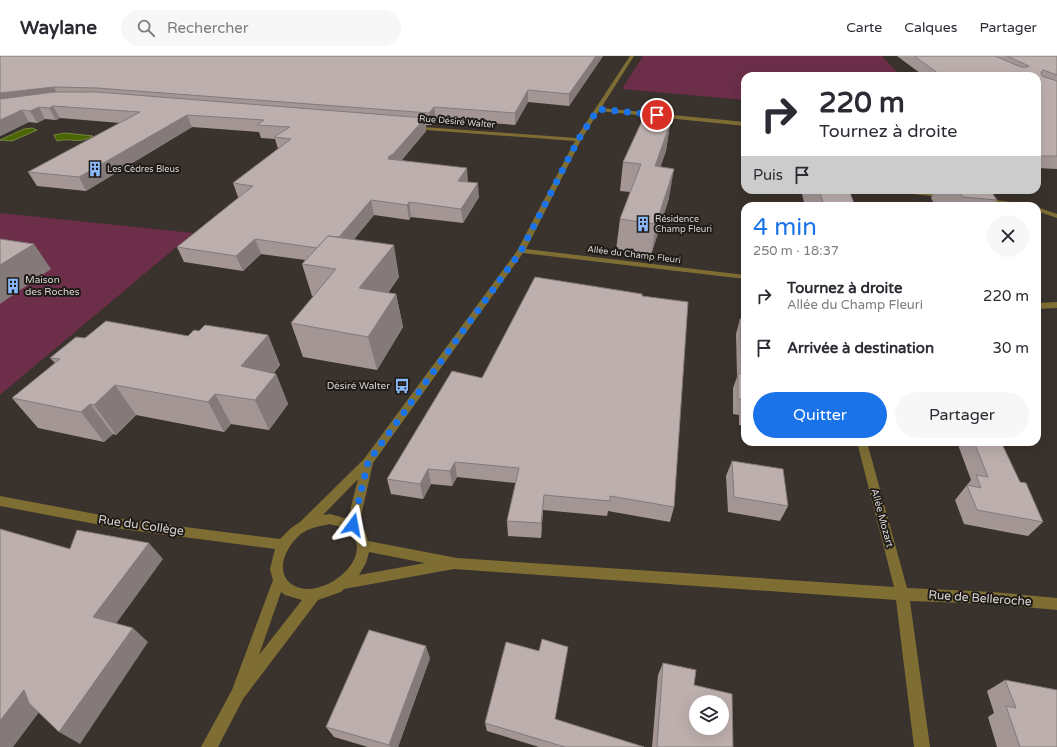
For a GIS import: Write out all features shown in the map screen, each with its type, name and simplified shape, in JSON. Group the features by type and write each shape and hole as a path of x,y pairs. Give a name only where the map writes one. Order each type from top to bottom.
{"street":[{"path":"304,526 368,462 521,251 578,140 632,56"},
{"path":"598,109 741,124"},
{"name":"Rue Désiré Walter","path":"402,126 578,140"},
{"path":"930,194 955,197"},
{"path":"971,199 994,202"},
{"path":"1041,211 1057,216"},
{"name":"Allée du Champ Fleuri","path":"521,251 741,277"},
{"path":"1041,306 1057,305"},
{"name":"Allée Mozart","path":"863,446 902,594 922,747"},
{"path":"353,525 368,462"},
{"name":"Rue du Collège","path":"0,501 122,524 283,545"},
{"path":"345,583 356,571 363,559 364,546 361,534 353,525 342,520 330,519 316,521 304,526 292,534 283,545 277,557 276,569 279,580 287,589 299,594 314,595 330,591 345,583 456,564"},
{"path":"364,546 456,564"},
{"name":"Rue de Belleroche","path":"456,564 902,594 993,598 1057,604"},
{"path":"238,694 279,580"},
{"path":"209,747 238,694 314,595"}],"shaded area":[{"path":"643,56 882,56 897,72 741,72 741,100 622,89"},
{"path":"32,128 37,130 12,141 0,140 24,129"},
{"path":"65,133 93,136 83,140 57,141 54,135"},
{"path":"0,213 193,233 0,395"}],"building":[{"path":"0,56 596,56 569,94 528,90 515,113 434,107 429,113 97,88 54,87 0,93"},
{"path":"914,56 995,56 1021,67 1027,67 1029,66 1007,56 1057,56 1057,75 1043,70 1041,72 936,72"},
{"path":"1041,72 1042,76 1057,81 1057,156 1041,156"},
{"path":"54,92 97,92 425,118 393,154 388,157 390,157 388,159 467,168 458,181 478,183 461,209 409,202 407,205 371,200 339,237 328,236 317,248 255,239 236,256 177,247 253,186 233,183 291,139 274,137 290,127 257,125 264,120 187,115 79,177 28,172 140,112 53,106 49,108 39,107 30,111 22,110 0,120 0,99"},
{"path":"642,121 670,124 655,166 674,169 656,224 620,219 641,164 623,162"},
{"path":"820,194 850,194 854,202 823,202"},
{"path":"961,194 993,194 997,200 963,197"},
{"path":"328,236 394,245 359,288 396,294 368,337 291,323 336,269 302,264"},
{"path":"0,239 34,244 0,265"},
{"path":"535,277 642,294 642,296 688,302 674,507 610,496 610,501 544,495 541,523 507,521 519,468 455,462 450,471 428,469 420,484 387,479 452,371 482,378"},
{"path":"740,319 741,319 741,346"},
{"path":"106,321 188,336 194,330 199,331 205,325 268,335 241,366 276,374 255,400 215,394 208,402 115,385 94,405 90,404 81,412 12,398 60,359 50,358 76,337 85,338"},
{"path":"738,373 741,374 741,400 738,399"},
{"path":"976,446 1003,446 1020,482 1026,483 1043,522 977,510 967,485 981,488 976,475 988,477"},
{"path":"732,461 783,469 788,506 734,497"},
{"path":"0,529 70,549 77,530 149,543 93,617 133,628 59,732 29,703 24,690 0,721"},
{"path":"369,630 426,646 389,745 326,727"},
{"path":"542,639 568,647 555,719 644,747 565,747 485,723 506,642 539,651"},
{"path":"663,663 696,670 694,685 732,694 733,747 657,747"},
{"path":"1005,680 1057,690 1057,747 1020,747 1006,706 1016,708"}],"place":[{"name":"Les Cèdres Bleus","path":"95,169"},
{"name":"Résidence Champ Fleuri","path":"643,224"},
{"name":"Maison des Roches","path":"13,286"},
{"name":"Désiré Walter","path":"402,386"}],"route":[{"path":"353,525 368,462 521,251 578,140 598,109 657,115"}]}
